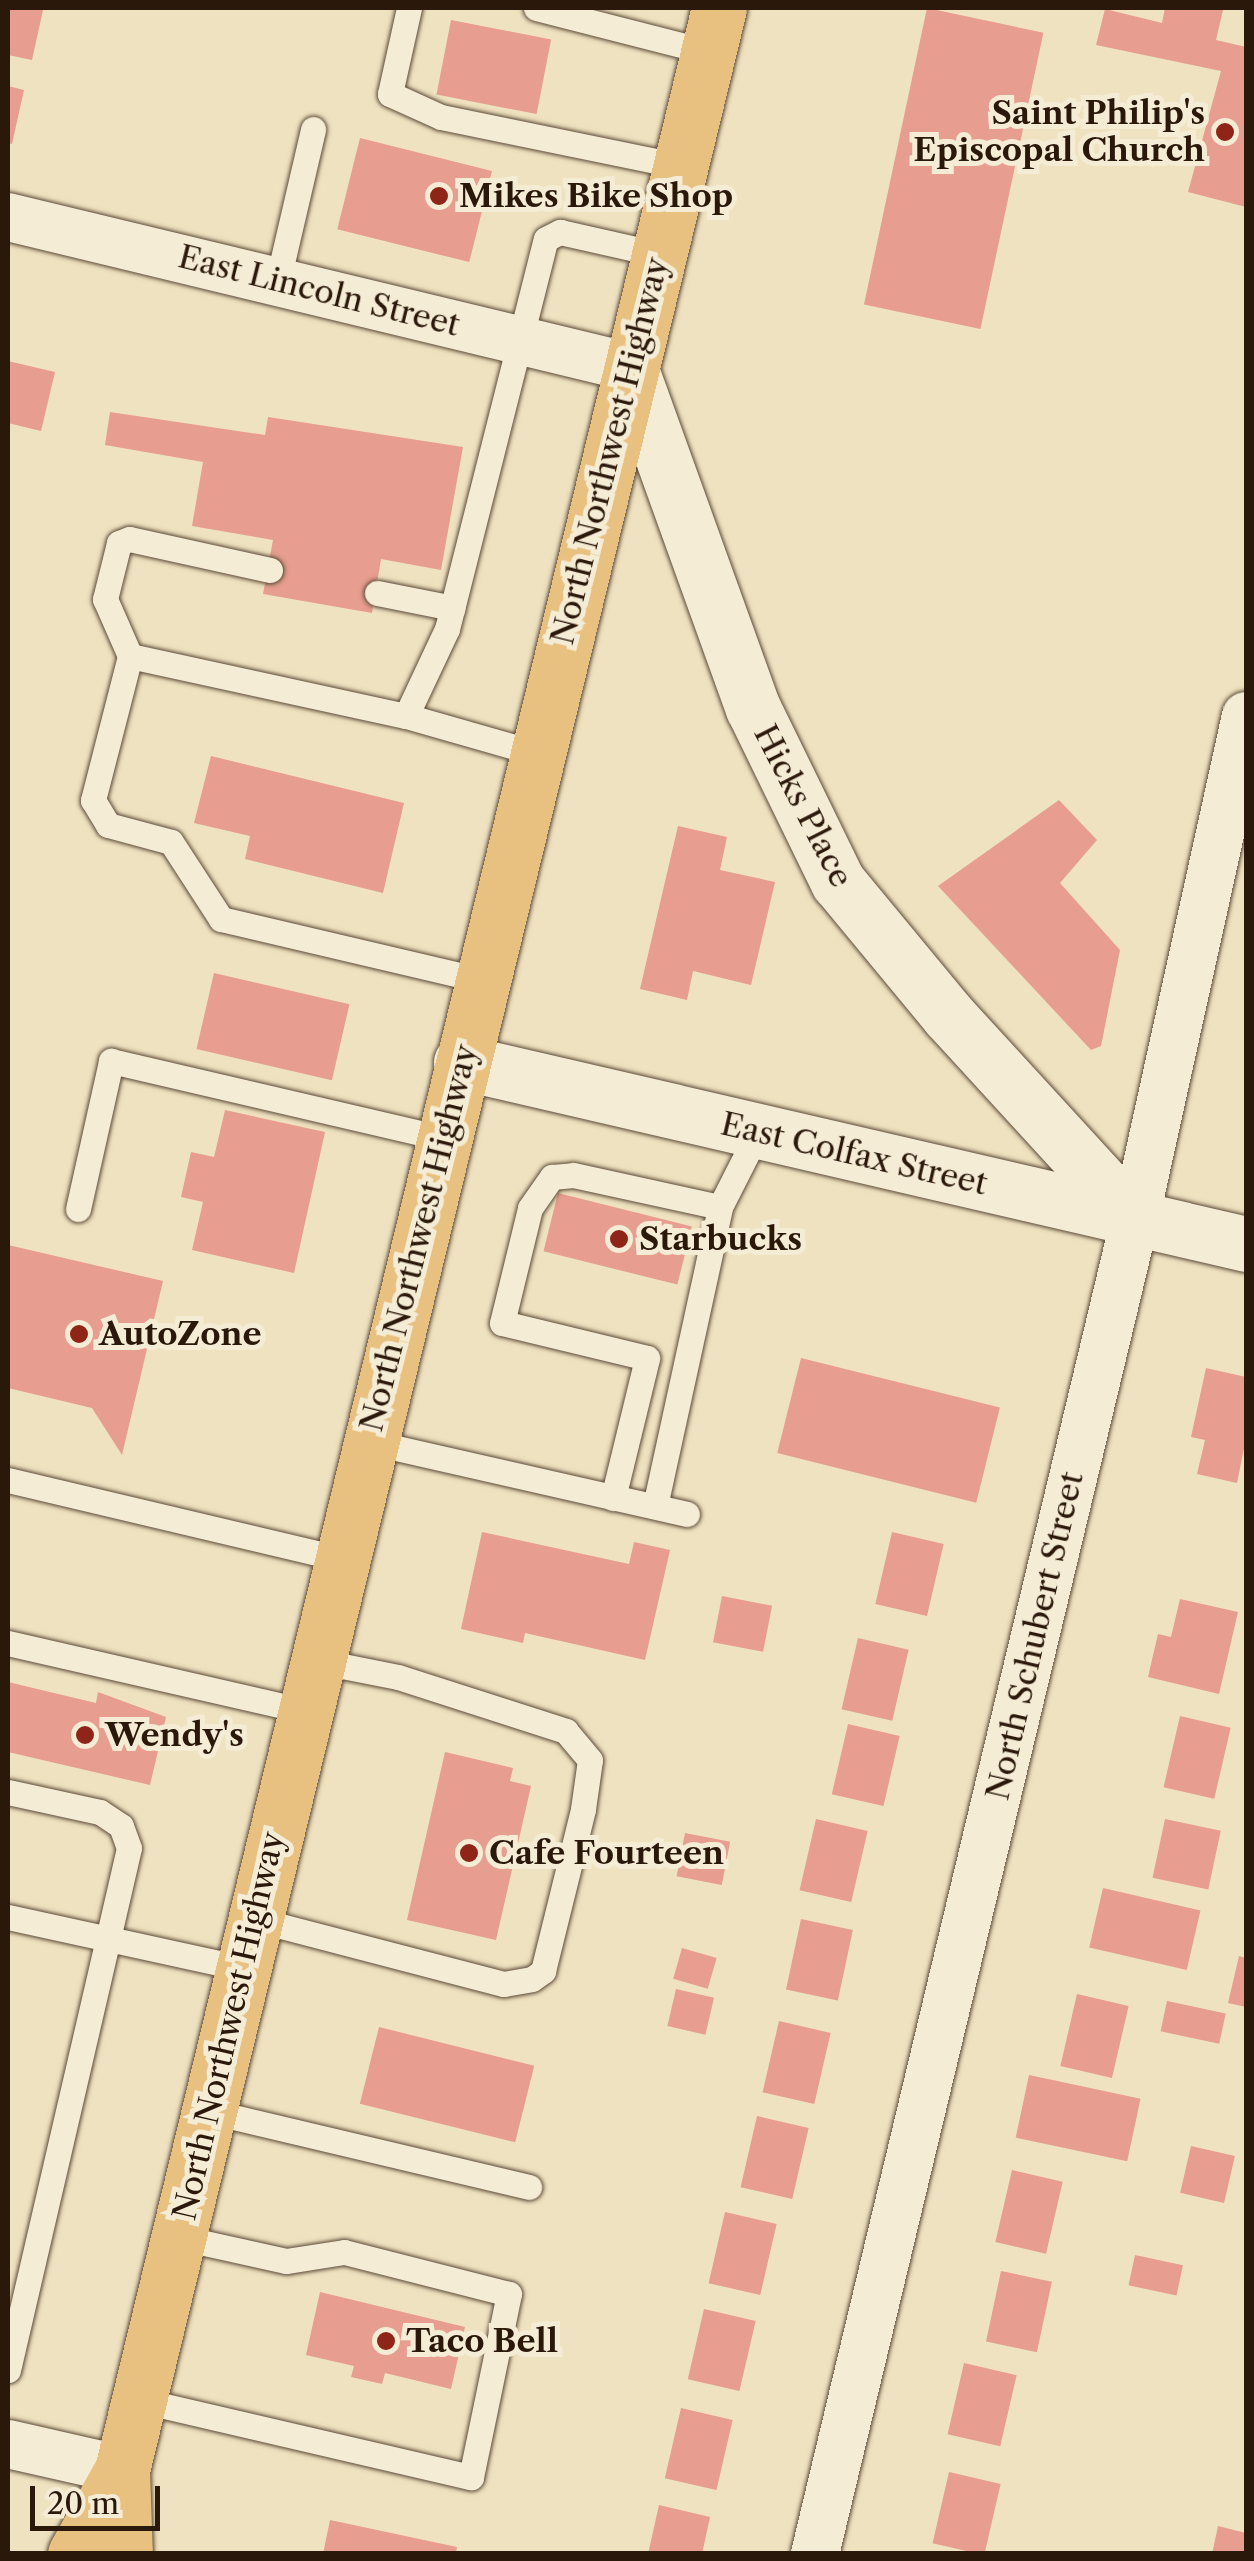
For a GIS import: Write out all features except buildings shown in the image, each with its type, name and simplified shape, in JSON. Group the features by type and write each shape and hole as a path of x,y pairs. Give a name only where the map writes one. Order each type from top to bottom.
{"main road":[{"name":"North Northwest Highway","path":"122,2470 442,1138 714,30"},
{"path":"75,2554 122,2470"},
{"path":"122,2470 125,2554"}],"street":[{"name":"East Lincoln Street","path":"8,217 630,367"},
{"name":"Hicks Place","path":"630,367 753,708 838,882 1135,1219"},
{"name":"North Schubert Street","path":"815,2554 1135,1219 1246,716"},
{"name":"East Colfax Street","path":"461,1062 1246,1244"},
{"path":"8,2444 122,2470"}],"lane":[{"path":"409,8 390,94 441,117 680,166"},
{"path":"536,8 714,30"},
{"path":"278,280 313,129"},
{"path":"406,716 453,608 546,239 560,232 658,254"},
{"path":"270,570 129,539 119,543 105,600 130,656 93,800 108,825 172,842 221,919 481,980"},
{"path":"377,593 453,608"},
{"path":"130,656 406,716 536,754"},
{"path":"78,1209 111,1061 442,1138"},
{"path":"655,1506 720,1207 758,1132"},
{"path":"614,1498 647,1358 502,1323 530,1208 552,1176 604,1179 720,1207"},
{"path":"370,1442 687,1514"},
{"path":"8,1480 341,1559"},
{"path":"8,1643 311,1686 398,1677 566,1731 590,1760 543,1971 532,1979 504,1984 248,1944 112,1940 8,1917"},
{"path":"8,1792 100,1812 121,1826 129,1848 112,1940 8,2370"},
{"path":"208,2111 528,2187"},
{"path":"139,2400 470,2477 509,2294 344,2252 286,2262 178,2236"}],"place":[{"name":"Saint Philip's Episcopal Church","path":"1225,132"},
{"name":"Mikes Bike Shop","path":"439,196"},
{"name":"Starbucks","path":"619,1239"},
{"name":"AutoZone","path":"79,1334"},
{"name":"Wendy's","path":"85,1735"},
{"name":"Cafe Fourteen","path":"469,1853"},
{"name":"Taco Bell","path":"386,2341"}]}
